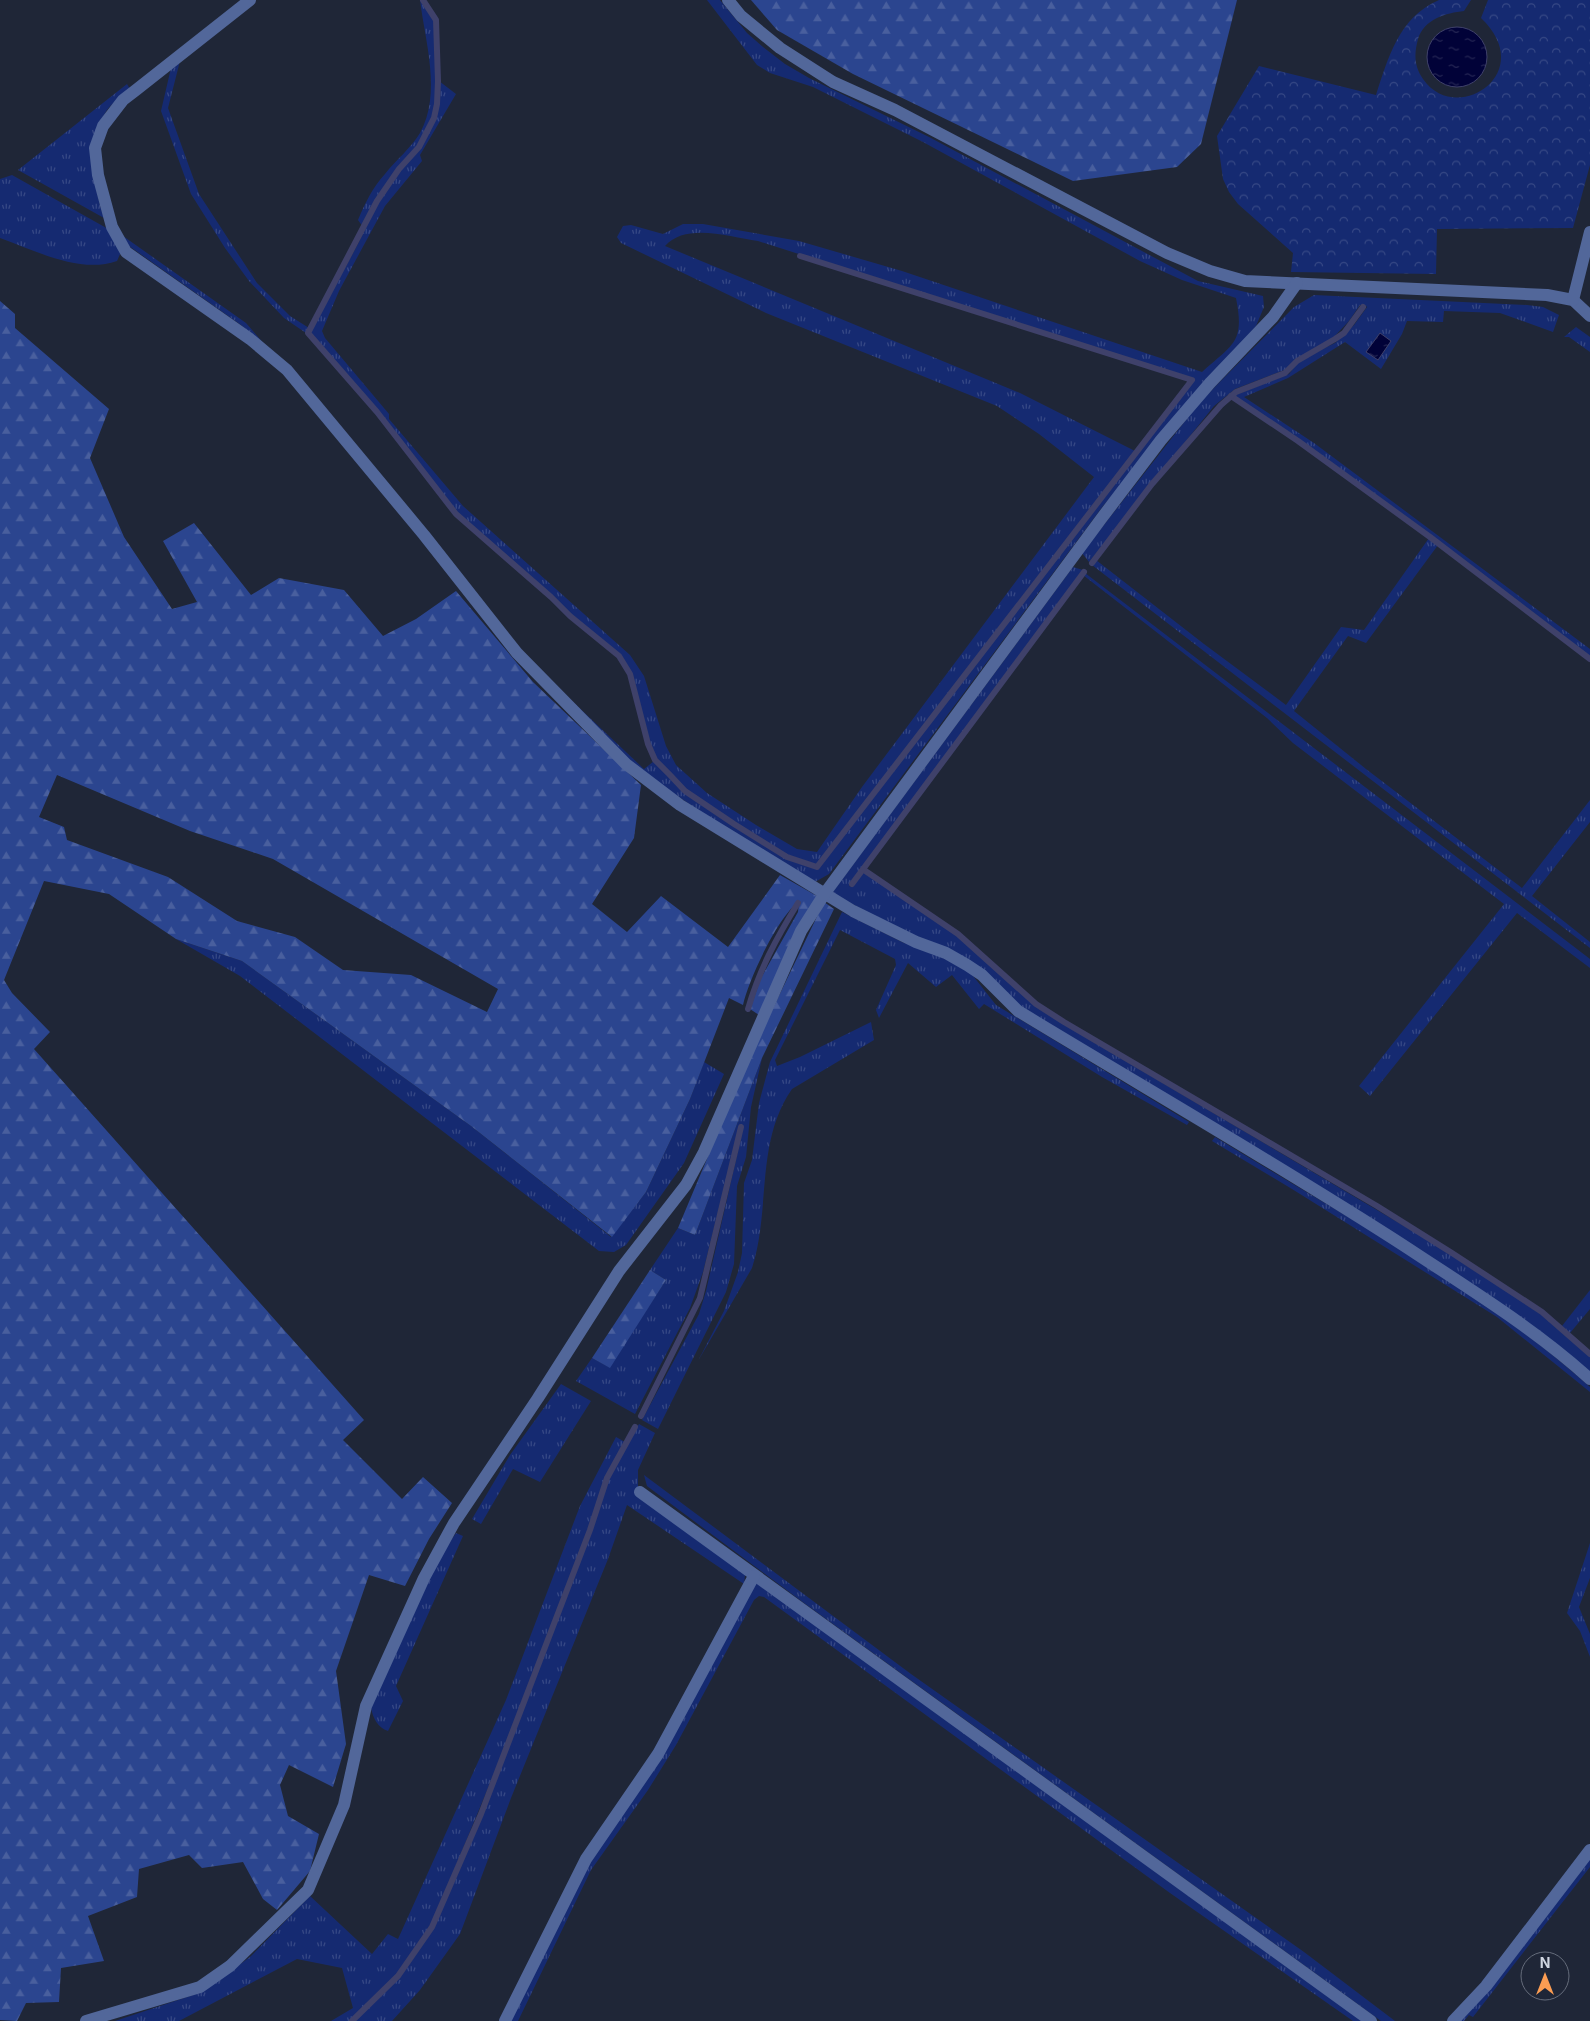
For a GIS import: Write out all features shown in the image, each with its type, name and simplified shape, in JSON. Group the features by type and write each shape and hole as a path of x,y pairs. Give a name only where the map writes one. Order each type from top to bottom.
{"street":[{"path":"250,0 123,100 103,126 95,148 98,175 112,227 126,252 250,340 287,370 424,536 517,653 626,764 680,805 853,911 916,942 946,952 967,965 982,975 1018,1012 1358,1216 1539,1336 1590,1379"},
{"path":"728,0 741,16 780,48 833,82 896,110 1168,253 1210,272 1245,281 1547,295 1572,300 1590,316"},
{"path":"1572,300 1590,232"},
{"path":"86,2021 200,1987 230,1966 308,1890 344,1805 366,1706 424,1578 454,1523 538,1398 619,1271 686,1185 704,1152 802,931 825,893 1161,440 1210,383 1273,317 1297,283"},
{"path":"640,1492 1371,2021"},
{"path":"504,2021 586,1859 658,1754 754,1576"},
{"path":"1453,2021 1486,1986 1590,1850"}],"green space":[{"path":"420,0 434,20 437,54 436,104 433,117 418,146 389,179 363,227 358,220 363,207 381,179 420,133 427,118 431,85 430,67"},
{"path":"707,0 720,0 747,33 785,64 809,78 929,137 1198,281 1263,296 1264,307 1256,326 1103,506 829,874 815,882 728,830 645,774 585,719 537,668 644,769 654,761 684,792 733,825 787,858 819,868 880,785 1194,380 758,241 722,234 696,233 674,239 665,246 1020,393 1135,451 817,866 788,855 686,790 657,759 650,743 631,673 620,655 571,615 457,513 378,411 310,333 359,242 373,210 427,134 437,103 439,81 456,94 420,155 422,161 385,206 339,291 322,331 325,338 389,414 389,419 463,506 630,655 644,676 666,746 676,765 707,793 797,849 817,852 862,787 1094,477 1039,434 997,406 766,313 621,243 617,237 623,226 631,225 663,234 683,224 703,224 799,241 902,271 1202,372 1222,355 1234,341 1239,325 1238,313 1236,298 1182,280 1140,261 923,142 813,87 770,73 757,65"},
{"path":"751,0 1237,0 1201,144 1177,167 1073,181 853,74 777,30"},
{"path":"1439,0 1471,0 1464,11 1443,15 1425,26 1418,39 1416,60 1423,79 1437,92 1454,97 1471,95 1486,87 1497,74 1501,57 1497,38 1481,18 1488,0 1590,0 1590,165 1573,228 1437,229 1436,274 1291,272 1293,253 1238,204 1229,192 1223,179 1217,136 1259,66 1376,95 1385,67 1397,40 1414,17 1425,7"},
{"path":"180,61 168,108 199,194 257,283 290,316 309,328 306,333 284,318 249,281 225,248 191,194 161,111 171,68"},
{"path":"127,84 130,89 107,110 100,123 93,149 94,177 104,218 18,170"},
{"path":"12,175 110,230 121,252 117,261 88,265 73,263 0,238 0,179"},
{"path":"123,236 246,323 265,345 241,325 129,246"},
{"path":"1314,295 1527,305 1543,307 1559,315 1553,332 1500,313 1444,311 1443,322 1407,321 1402,334 1381,369 1345,342 1288,378 1244,397 1314,443 1590,649 1590,657 1431,536 1298,440 1233,396 1289,374 1300,360 1335,343 1354,325 1367,307 1365,305 1360,305 1349,321 1331,340 1297,359 1287,369 1235,389 1214,406 1089,562 1082,553 1200,402 1294,307"},
{"path":"0,301 15,314 15,328 109,409 90,458 124,537 172,609 197,602 163,541 194,523 251,595 279,578 344,590 383,636 416,619 456,591 533,682 641,785 634,838 592,904 627,932 661,896 728,947 780,875 817,896 759,1015 750,1009 761,978 798,912 799,902 783,920 765,949 751,980 743,1005 729,998 690,1099 646,1192 612,1237 471,1126 242,961 176,939 109,894 44,881 4,980 12,993 50,1032 34,1049 364,1420 343,1440 402,1499 423,1477 452,1503 429,1539 405,1586 369,1575 336,1671 346,1744 333,1787 289,1765 280,1785 288,1816 319,1834 310,1871 277,1910 263,1899 243,1862 202,1868 189,1855 139,1869 137,1897 88,1916 104,1961 61,1968 59,2002 26,2003 17,2021 0,2020","holes":["57,775 190,831 273,859 498,989 487,1012 411,975 343,970 295,937 237,921 168,877 67,840 64,827 39,817"]},
{"path":"1576,327 1590,337 1590,352 1569,337 1564,337"},
{"path":"1429,538 1438,545 1366,643 1348,636 1294,711 1366,769 1522,888 1590,800 1590,822 1532,896 1590,942 1590,948 1092,565 1096,560 1286,705 1341,627 1364,630"},
{"path":"1073,567 1083,570 849,886 852,887 864,872 946,928 1035,1003 1063,1024 1431,1242 1537,1311 1590,1357 1590,1377 1542,1336 1020,1009 1003,993 917,939 832,893"},
{"path":"1085,573 1590,959 1590,968 1517,913 1370,1096 1359,1086 1504,904 1293,743 1267,718 1083,575"},
{"path":"824,902 834,909 762,1058 695,1235 678,1228 751,1054"},
{"path":"842,912 904,943 924,948 970,972 996,1005 1189,1122 1187,1125 1102,1077 984,1004 979,1009 952,975 936,987 908,963 879,1018 876,1010 896,965 895,959 840,930 775,1060 777,1066 800,1057 871,1022 874,1040 792,1089 780,1110 768,1154 758,1246 752,1268 698,1361 724,1311 738,1272 742,1253 744,1183 752,1160 759,1103 770,1062"},
{"path":"176,939 242,961 471,1126 611,1237 646,1192 690,1099 704,1062 724,1074 684,1163 626,1245 614,1252 599,1251 240,976"},
{"path":"762,1058 751,1107 746,1157 737,1186 734,1264 726,1292 658,1429 642,1420 699,1314 743,1129 739,1128 703,1272 690,1308 635,1414 576,1381 592,1358 609,1367 666,1280 650,1270 678,1228 695,1235"},
{"path":"1215,1137 1409,1254 1456,1285 1548,1351 1590,1387 1590,1392 1497,1317 1212,1141"},
{"path":"650,1270 666,1280 610,1368 592,1358"},
{"path":"1590,1290 1590,1309 1570,1333 1562,1326"},
{"path":"561,1384 591,1401 540,1482 513,1469 481,1524 472,1519 510,1455"},
{"path":"639,1424 655,1433 638,1470 638,1489 745,1575 744,1584 627,1505 608,1559 511,1798 460,1934 420,1990 392,2021 354,2021 400,1977 434,1928 482,1815 592,1530 608,1479"},
{"path":"616,1437 625,1442 606,1477 589,1529 514,1725 431,1926 397,1975 349,2021 331,2021 353,2008 342,1968 297,1959 179,2021 115,2021 202,1992 250,1957 310,1896 372,1954 388,1934 398,1939 506,1700 580,1506"},
{"path":"644,1475 911,1674 1304,1952 1395,2021 1381,2021 804,1603 647,1486"},
{"path":"456,1533 463,1536 396,1686 403,1701 388,1731 381,1728 376,1722 371,1708 439,1558"},
{"path":"1590,1543 1590,1578 1579,1607 1590,1634 1590,1657 1580,1631 1567,1613"},
{"path":"758,1583 1366,2021 1353,2021 1170,1893 764,1597 759,1596 754,1600 676,1745 648,1790 591,1870 518,2021 506,2021 598,1843 752,1586"},
{"path":"1590,1853 1590,1867 1524,1951 1520,1951 1520,1957 1473,2017 1469,2015 1464,2021 1457,2021"}],"water":[{"path":"1451,27 1463,27 1474,32 1482,40 1487,51 1485,69 1474,82 1463,87 1451,87 1440,82 1432,74 1427,63 1427,51 1432,40 1440,32"},
{"path":"1380,333 1391,341 1378,360 1366,352"}],"waterway":[{"path":"423,0 436,20 438,81 434,118 419,147 399,169 377,201 308,333 377,412 456,514 570,616 619,656 630,674 648,744 655,760 685,791 734,824 787,857 817,867 1192,380 800,256"},
{"path":"1092,563 1152,484 1221,405 1236,392 1285,373 1297,361 1344,333 1363,307"},
{"path":"1231,396 1298,441 1430,537 1590,659"},
{"path":"852,884 1084,572"},
{"path":"864,870 958,934 1036,1004 1377,1206 1452,1253 1542,1312 1590,1354"},
{"path":"748,1009 769,954 798,903"},
{"path":"641,1416 700,1298 741,1127"},
{"path":"352,2021 398,1976 432,1927 481,1814 590,1530 607,1478 635,1427"}]}
